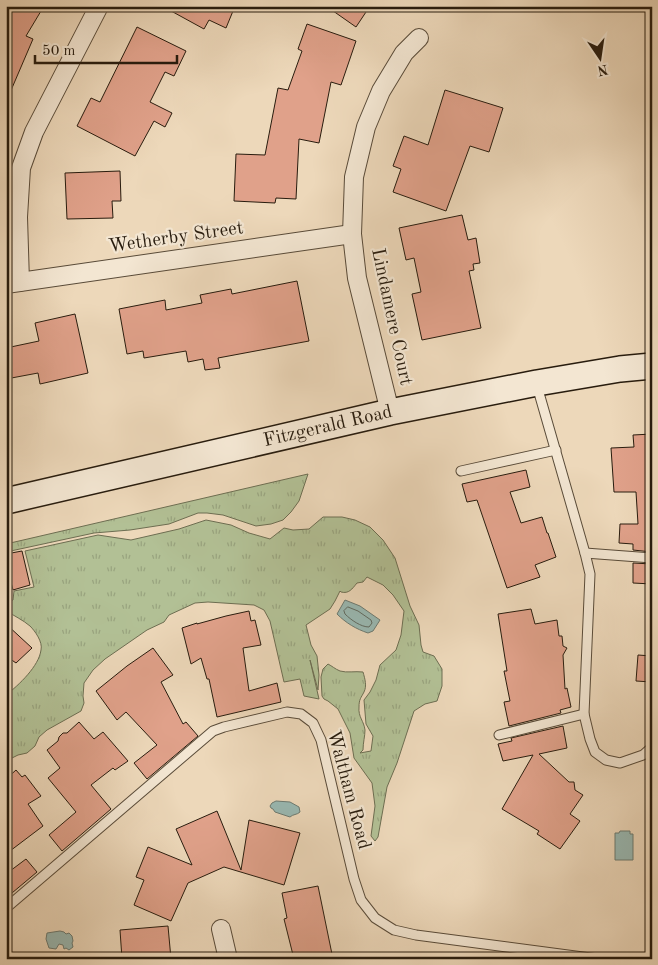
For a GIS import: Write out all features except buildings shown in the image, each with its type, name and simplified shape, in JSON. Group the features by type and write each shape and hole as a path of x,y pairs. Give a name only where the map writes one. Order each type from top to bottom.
{"main road":[{"name":"Fitzgerald Road","path":"6,501 390,412 537,383 620,369 652,366"}],"street":[{"path":"13,283 21,168 34,132 99,6"},
{"name":"Lindamere Court","path":"390,412 357,278 352,234 354,177 366,127 381,91 404,53 419,38"},
{"name":"Wetherby Street","path":"13,283 352,234"},
{"path":"221,929 228,959"}],"lane":[{"path":"537,383 586,553 590,574 584,714 590,739 596,752 606,760 620,763 643,755 652,747"},
{"path":"461,471 556,450"},
{"path":"586,553 652,558"},
{"name":"Waltham Road","path":"6,908 213,731 287,712 301,714 314,723 321,740 354,879 361,900 375,918 394,930 416,935 598,959"},
{"path":"498,735 584,714"}],"green space":[{"path":"308,474 299,501 291,512 283,520 271,524 256,526 223,515 198,513 169,524 94,533 6,552 6,544"},
{"path":"323,517 342,517 355,520 370,527 383,540 395,558 410,606 419,625 423,652 434,656 442,669 442,686 437,701 425,704 414,711 387,787 378,837 375,841 371,836 375,806 372,783 354,758 350,733 338,709 322,696 321,677 323,669 328,664 340,671 363,672 365,687 360,700 359,710 365,730 363,750 360,753 371,751 373,736 366,724 364,700 376,680 380,665 396,650 401,635 404,611 383,585 367,577 348,592 340,591 330,609 306,625 311,645 317,656 318,690 310,660 319,699 304,696 300,679 284,682 270,621 264,610 254,605 195,603 169,615 164,622 147,630 105,659 93,670 84,683 84,703 81,711 47,730 27,753 6,761 6,695 32,669 37,662 41,647 38,637 30,626 7,611 6,604 13,600 14,591 34,587 25,551 98,535 131,540 179,529 206,520 231,525 270,539 284,528 293,530 309,529"}],"water":[{"path":"345,600 360,606 380,620 373,631 368,633 359,630 337,614"},
{"path":"276,801 290,802 299,807 300,812 290,817 275,812 270,806"},
{"path":"630,831 630,834 633,834 633,860 615,860 615,833"},
{"path":"60,931 66,934 69,933 72,936 73,947 69,950 64,949 63,945 59,944 56,949 49,948 46,939 47,933"}]}
